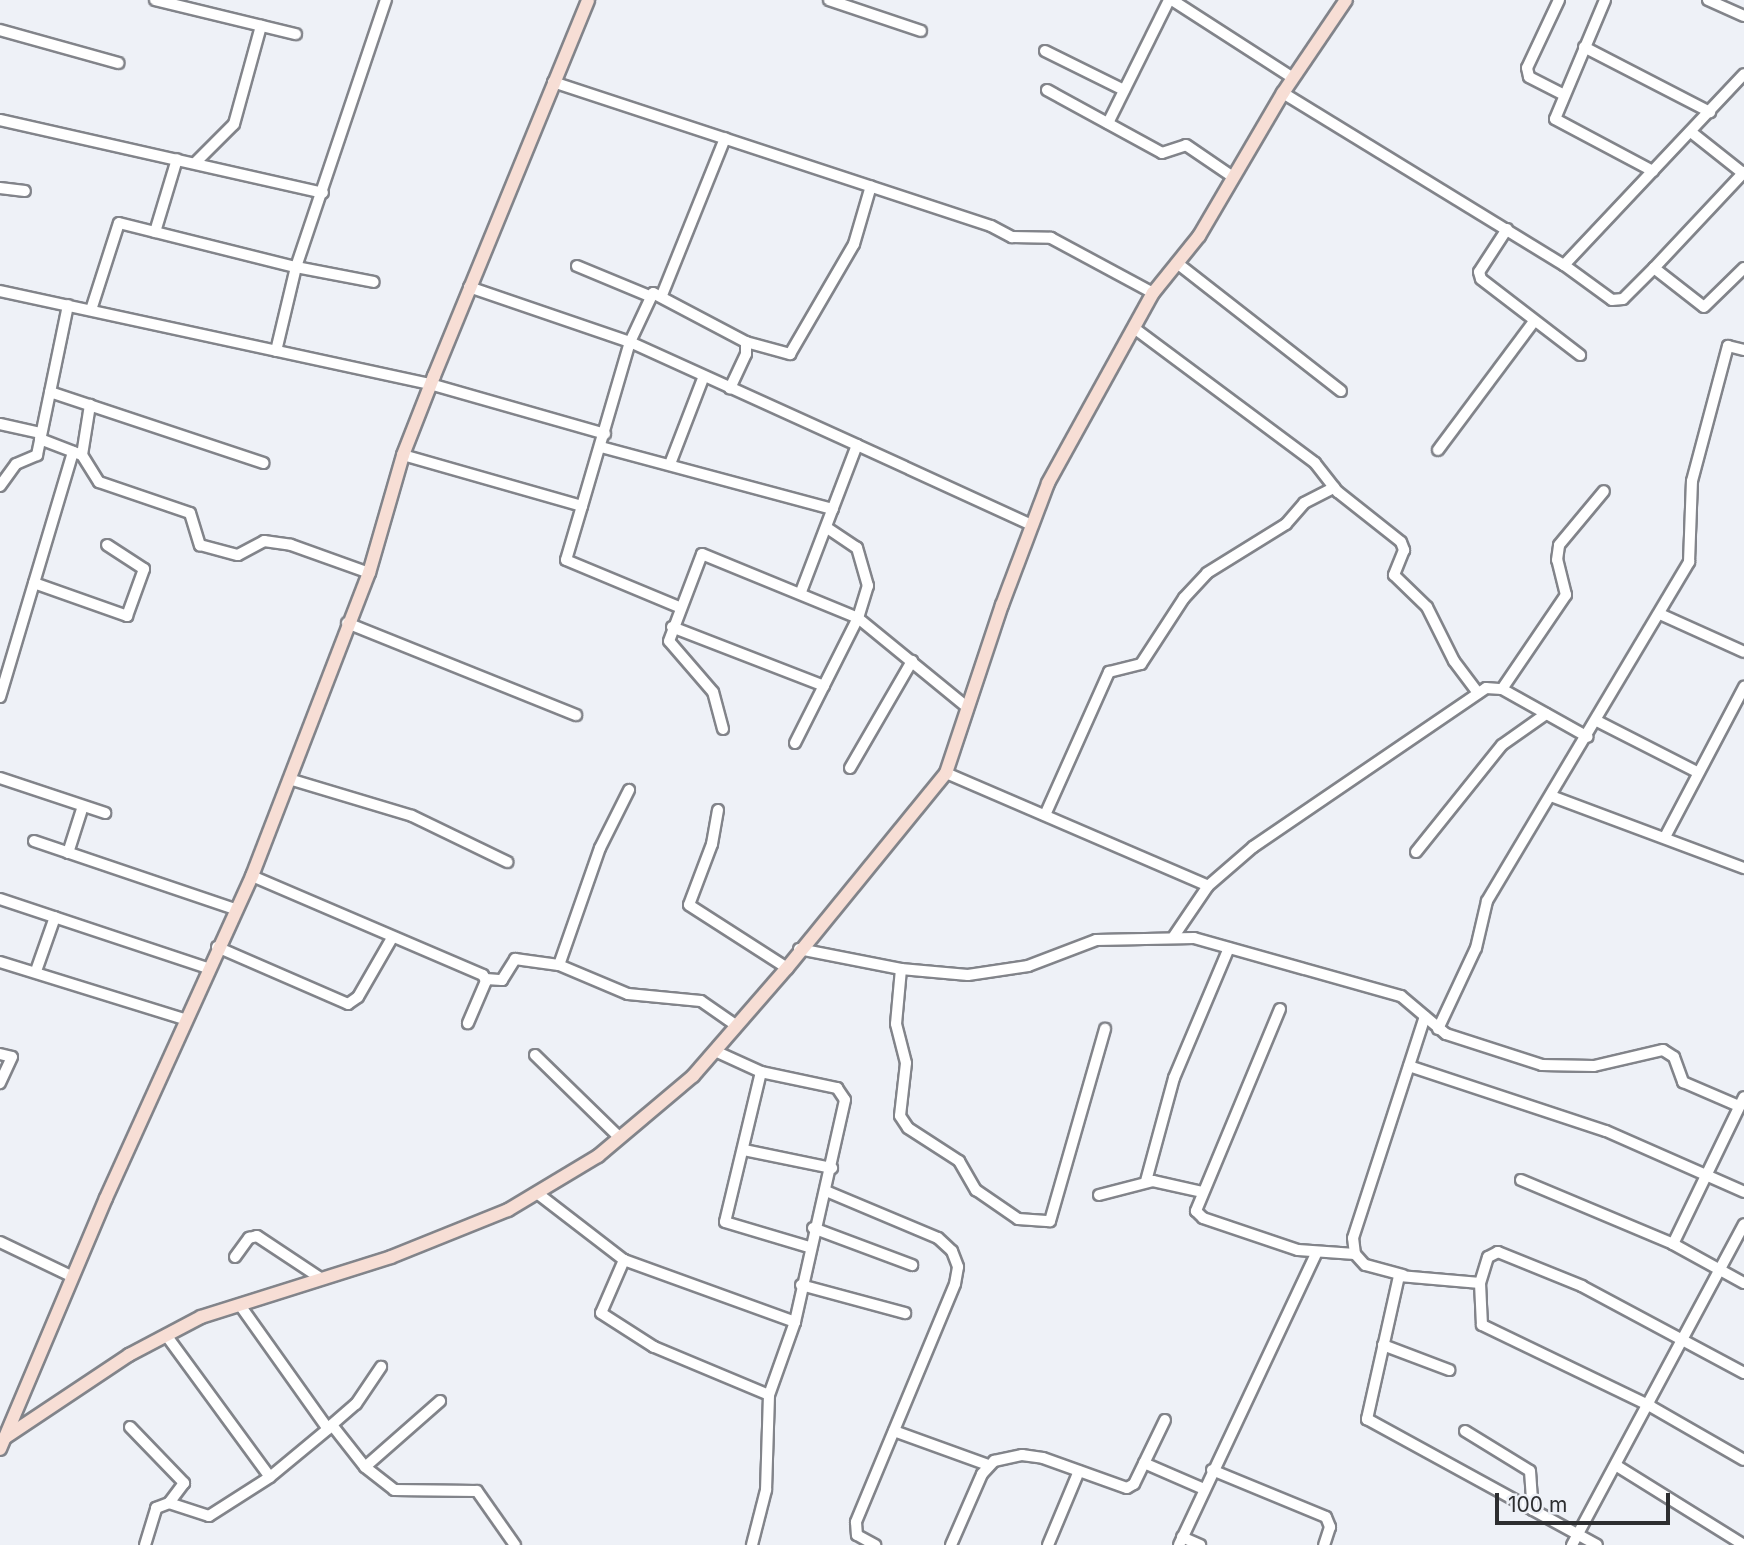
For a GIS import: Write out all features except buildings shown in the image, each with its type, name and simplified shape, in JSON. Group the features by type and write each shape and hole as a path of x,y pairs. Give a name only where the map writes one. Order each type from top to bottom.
{"street":[{"path":"155,0 296,34"},
{"path":"276,351 296,267 386,0"},
{"path":"3,1443 217,947 252,876 347,623 369,573 403,455 430,384 588,0"},
{"path":"829,0 856,3 921,31"},
{"path":"1108,123 1170,0 1293,78"},
{"path":"3,1443 166,1335 201,1317 322,1279 498,1215 537,1193 620,1138 693,1076 787,968 799,948 946,772 974,682 1048,483 1153,293 1177,263 1283,93 1346,0"},
{"path":"1559,0 1527,68 1529,77 1563,94"},
{"path":"1605,0 1555,112 1562,125 1653,171"},
{"path":"1708,0 1744,16"},
{"path":"195,163 234,124 261,26"},
{"path":"0,30 118,63"},
{"path":"1584,47 1710,111"},
{"path":"1045,51 1124,90"},
{"path":"1564,265 1744,75"},
{"path":"552,82 934,207 1012,237 1057,240 1153,293"},
{"path":"1047,90 1162,153 1186,145 1233,177"},
{"path":"1283,93 1507,229 1617,301 1654,268 1744,173 1691,132"},
{"path":"0,120 323,193"},
{"path":"662,295 724,138"},
{"path":"155,232 177,159"},
{"path":"577,266 649,296 662,295 746,342 790,354 855,244 871,186"},
{"path":"0,188 25,191"},
{"path":"91,310 119,223 296,267 374,282"},
{"path":"1507,229 1479,272 1480,279 1580,355"},
{"path":"1177,263 1341,391"},
{"path":"1654,268 1704,307 1744,268"},
{"path":"469,287 630,342 1032,525"},
{"path":"0,290 430,384 605,434"},
{"path":"649,296 630,342 566,561 679,607"},
{"path":"0,486 16,464 37,455 68,305"},
{"path":"1438,450 1534,321"},
{"path":"1134,328 1330,481 1403,544 1394,575 1427,607 1459,671 1478,693"},
{"path":"730,388 747,354 746,342"},
{"path":"1438,1029 1476,948 1487,901 1588,737 1689,562 1692,481 1728,346 1744,350"},
{"path":"670,464 704,376"},
{"path":"50,392 263,463"},
{"path":"0,697 34,583 78,454 90,405"},
{"path":"0,424 40,436 78,454 99,482 190,513 200,545 238,555 264,541 291,545 369,573"},
{"path":"802,592 857,445"},
{"path":"601,447 833,509"},
{"path":"403,455 582,506"},
{"path":"1045,815 1109,672 1141,664 1184,598 1207,573 1286,524 1304,503 1330,481"},
{"path":"1502,689 1566,595 1557,560 1559,545 1604,491"},
{"path":"795,743 859,618 868,586 862,556 853,542 826,527"},
{"path":"34,583 127,616 144,569 107,545"},
{"path":"723,729 713,692 670,643 679,607 702,554 802,592 859,618 968,708"},
{"path":"1660,614 1744,652"},
{"path":"347,623 576,715"},
{"path":"672,627 824,687"},
{"path":"850,768 912,661"},
{"path":"1174,936 1208,886 1253,847 1478,693 1491,687 1502,689 1588,737"},
{"path":"1665,837 1744,687"},
{"path":"1416,852 1502,745 1546,714"},
{"path":"1597,721 1697,772"},
{"path":"946,772 1208,886"},
{"path":"0,778 105,813"},
{"path":"289,779 412,816 507,862"},
{"path":"559,965 600,848 629,790"},
{"path":"1551,796 1744,868"},
{"path":"68,853 83,806"},
{"path":"718,810 712,844 689,905 787,968"},
{"path":"34,841 235,909"},
{"path":"252,876 486,979 503,978 515,959 559,965 628,994 701,1001 737,1026"},
{"path":"0,900 208,968"},
{"path":"36,971 55,917"},
{"path":"799,948 901,969 988,974 1028,966 1096,940 1174,936 1228,948 1401,996 1438,1029 1463,1041 1557,1067 1594,1066 1663,1050 1674,1057 1683,1082 1742,1102 1673,1244"},
{"path":"217,947 348,1004 358,997 392,938"},
{"path":"1146,1181 1174,1078 1228,948"},
{"path":"0,961 187,1020"},
{"path":"901,969 895,1024 906,1063 900,1116 908,1128 959,1161 976,1190 1018,1219 1050,1221 1105,1029"},
{"path":"468,1023 486,979"},
{"path":"1280,1009 1202,1192 1196,1208 1200,1217 1317,1254 1355,1254 1373,1268 1403,1275 1480,1283"},
{"path":"1355,1254 1354,1228 1425,1016"},
{"path":"715,1051 761,1072 842,1091 845,1105 832,1168 813,1228 795,1322 769,1395 766,1490 752,1545"},
{"path":"0,1054 12,1057 0,1083"},
{"path":"535,1055 620,1138"},
{"path":"1409,1066 1606,1131 1744,1192"},
{"path":"761,1072 725,1222 809,1247"},
{"path":"744,1150 832,1168"},
{"path":"1521,1180 1673,1244 1744,1283"},
{"path":"1098,1195 1146,1181 1202,1192"},
{"path":"826,1191 938,1238 956,1260 955,1284 855,1527 859,1538 875,1545"},
{"path":"537,1193 624,1260 795,1322"},
{"path":"1572,1545 1650,1406 1744,1224"},
{"path":"813,1228 912,1265"},
{"path":"235,1257 248,1238 257,1236 322,1279"},
{"path":"0,1242 73,1277"},
{"path":"1744,1373 1582,1286 1498,1252 1488,1257 1480,1283 1482,1325 1650,1406 1744,1460"},
{"path":"1200,1545 1180,1541 1317,1254"},
{"path":"624,1260 601,1313 665,1352 769,1395"},
{"path":"1403,1275 1399,1276 1366,1415 1371,1423 1597,1545"},
{"path":"801,1285 905,1313"},
{"path":"240,1305 330,1427 365,1467 394,1490 477,1491 515,1545"},
{"path":"166,1335 270,1476"},
{"path":"1383,1345 1449,1370"},
{"path":"169,1503 209,1516 270,1476 330,1427 356,1404 381,1367"},
{"path":"365,1467 440,1401"},
{"path":"951,1545 988,1465 1004,1458 1033,1455 1127,1488 1134,1484 1165,1420"},
{"path":"130,1427 184,1483 169,1503 156,1508 145,1545"},
{"path":"894,1431 988,1465"},
{"path":"1465,1431 1530,1471 1533,1510"},
{"path":"1144,1463 1204,1489"},
{"path":"1617,1466 1744,1545"},
{"path":"1212,1470 1326,1517 1330,1527 1324,1545"},
{"path":"1048,1545 1079,1471"}]}
